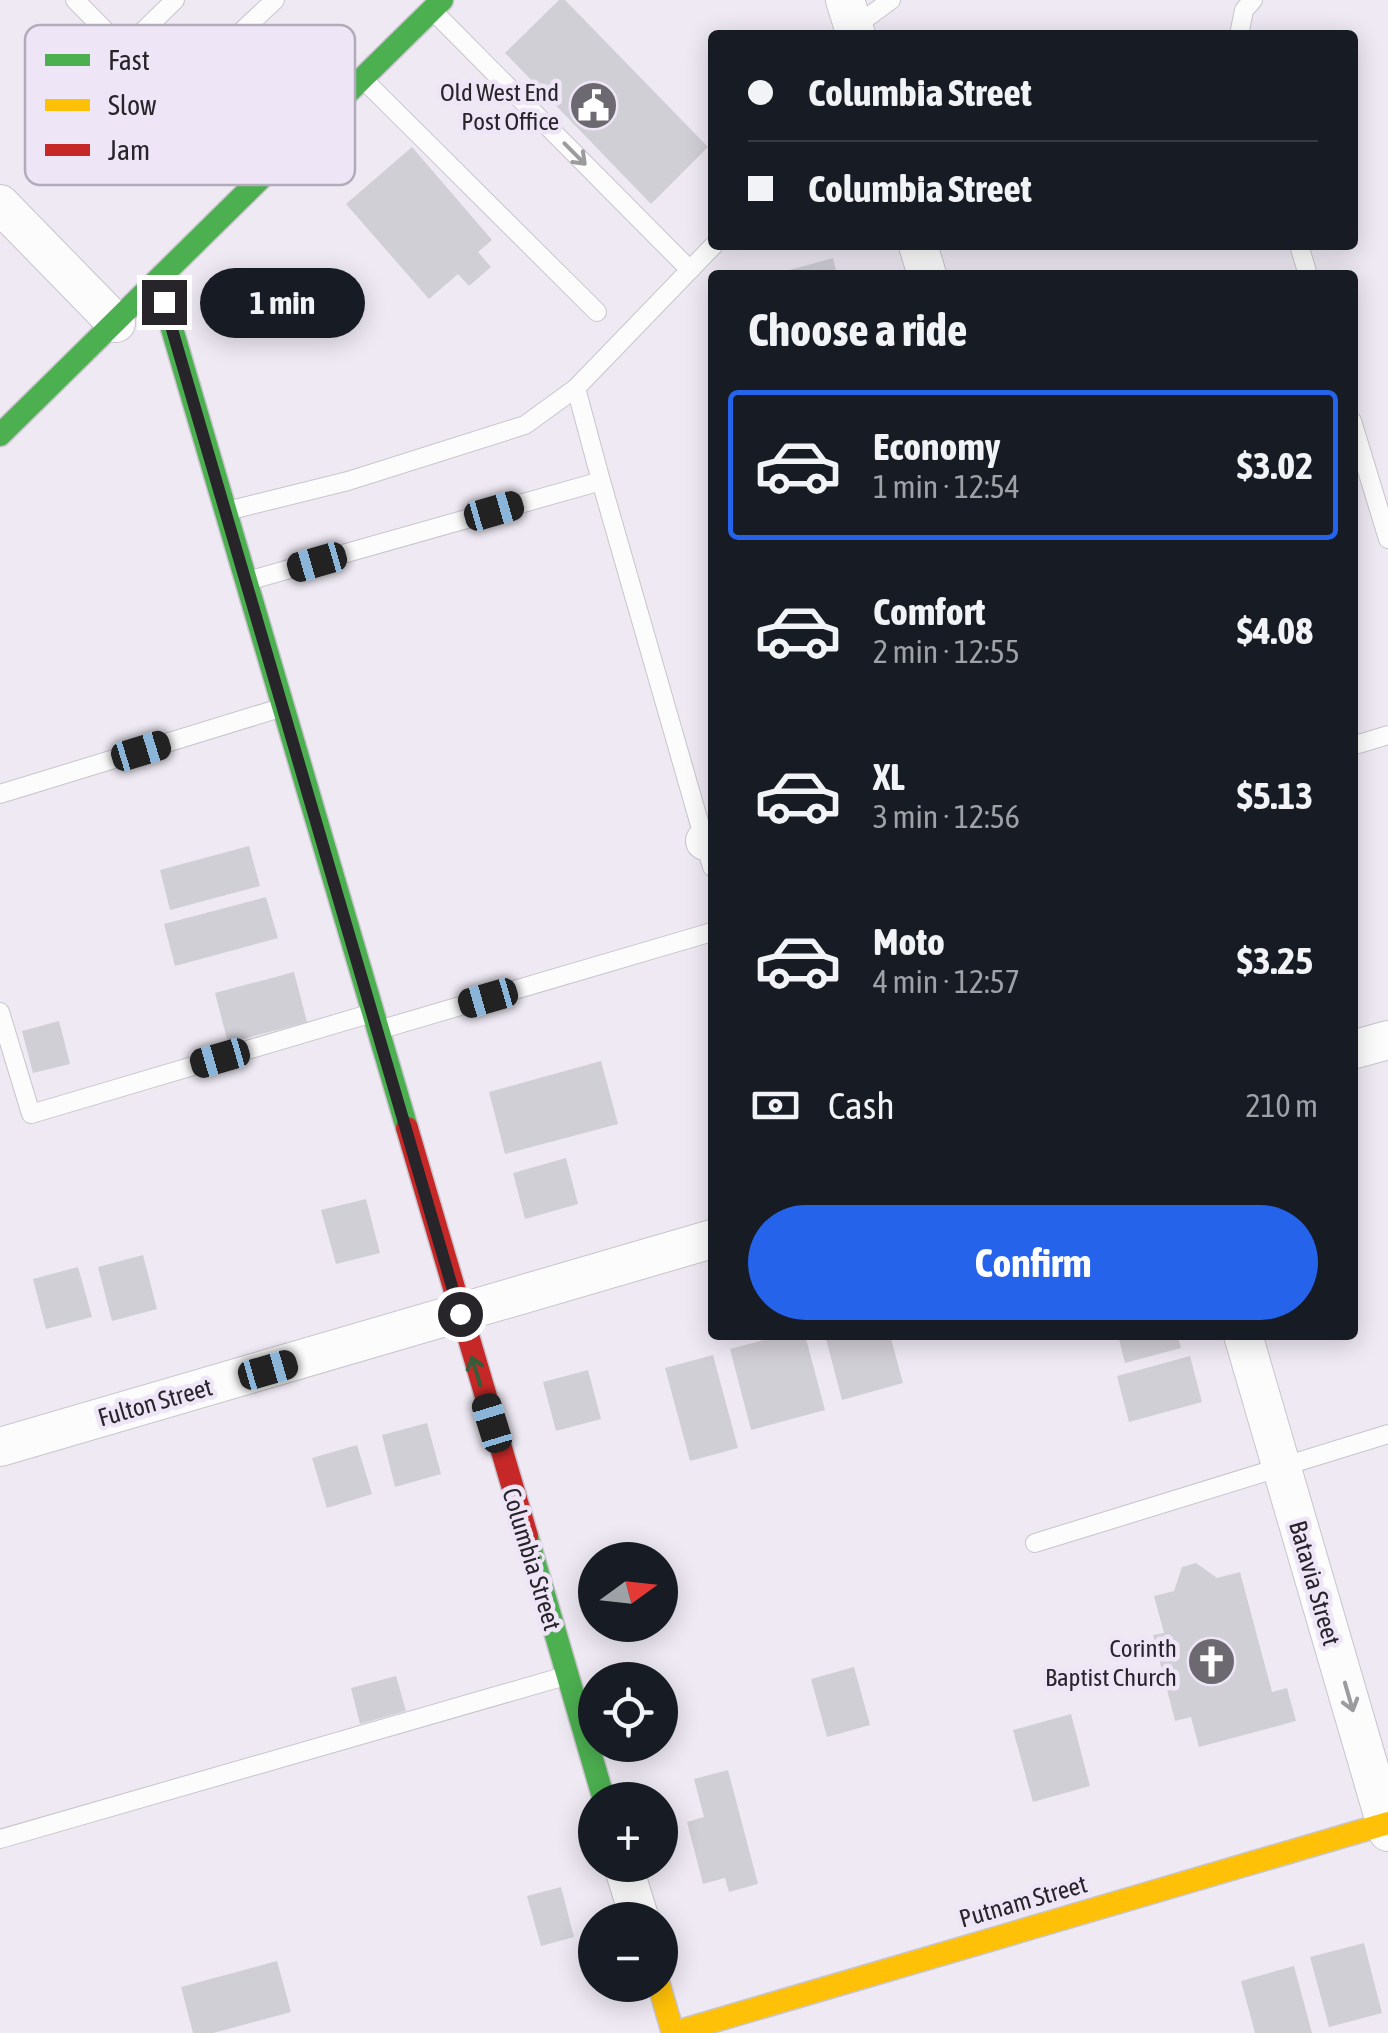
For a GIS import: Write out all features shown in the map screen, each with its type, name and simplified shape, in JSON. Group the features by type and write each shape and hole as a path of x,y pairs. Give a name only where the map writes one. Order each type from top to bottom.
{"street":[{"path":"355,87 437,5"},
{"path":"0,436 255,185"},
{"path":"0,204 116,323"},
{"name":"Columbia Street","path":"158,281 599,1782"},
{"path":"1358,1048 1388,1040"},
{"name":"Fulton Street","path":"0,1447 708,1240"},
{"name":"Batavia Street","path":"1244,1340 1387,1826"},
{"name":"Putnam Street","path":"673,2033 1387,1826"},
{"path":"664,2002 673,2033"}],"lane":[{"path":"75,0 98,25"},
{"path":"149,25 175,0"},
{"path":"248,25 275,0"},
{"path":"851,21 891,0"},
{"path":"1239,30 1244,10 1253,0"},
{"path":"437,5 690,270"},
{"path":"363,79 597,312"},
{"path":"226,512 348,481 525,426 576,388 709,250"},
{"path":"576,388 708,842"},
{"path":"1358,442 1388,539"},
{"path":"246,582 601,481"},
{"path":"0,794 282,708"},
{"path":"1358,744 1388,736"},
{"path":"0,1012 31,1114 708,933"},
{"path":"1035,1543 1388,1434"},
{"path":"0,1839 567,1675"}],"building":[{"path":"559,0 565,0 708,147 651,204 505,53"},
{"path":"412,147 492,240 478,252 491,267 469,286 458,274 429,299 346,204"},
{"path":"833,258 836,270 790,270"},
{"path":"249,846 260,886 170,910 160,870"},
{"path":"266,897 278,938 175,966 164,924"},
{"path":"294,972 307,1022 228,1043 215,993"},
{"path":"59,1021 70,1064 33,1073 22,1031"},
{"path":"601,1061 618,1124 505,1154 489,1092"},
{"path":"566,1158 578,1204 525,1219 513,1173"},
{"path":"366,1199 380,1253 336,1264 321,1210"},
{"path":"143,1255 157,1309 112,1321 98,1267"},
{"path":"78,1267 92,1317 46,1329 33,1279"},
{"path":"764,1340 806,1340 825,1410 751,1430 730,1349"},
{"path":"826,1340 891,1340 903,1383 842,1400"},
{"path":"1119,1340 1179,1340 1181,1348 1125,1363"},
{"path":"713,1355 738,1448 690,1461 665,1368"},
{"path":"1190,1356 1202,1402 1129,1422 1117,1376"},
{"path":"588,1370 601,1419 556,1431 543,1382"},
{"path":"427,1423 441,1474 395,1487 382,1435"},
{"path":"357,1445 372,1494 327,1508 312,1458"},
{"name":"Corinth Baptist Church","path":"1196,1563 1217,1578 1240,1572 1272,1692 1287,1688 1296,1721 1199,1747 1191,1717 1175,1721 1153,1635 1164,1633 1154,1596 1174,1591 1182,1567"},
{"path":"854,1667 870,1725 827,1737 811,1679"},
{"path":"396,1676 406,1711 360,1724 351,1688"},
{"path":"1071,1714 1090,1786 1033,1802 1013,1730"},
{"path":"728,1770 758,1884 729,1892 725,1878 703,1884 687,1822 704,1817 694,1779"},
{"path":"561,1887 574,1937 541,1946 527,1896"},
{"path":"1364,1943 1382,2013 1329,2027 1310,1957"},
{"path":"277,1961 291,2012 213,2033 193,2033 181,1987"},
{"path":"1294,1966 1312,2033 1255,2033 1241,1981"}],"traffic: fast":[{"path":"355,86 442,0"},
{"path":"0,435 254,185"},
{"path":"158,281 407,1128"},
{"path":"527,1536 599,1782"}],"traffic: slow":[{"path":"664,2002 673,2033 1388,1823"}],"traffic: jam":[{"path":"407,1128 527,1536"}],"place":[{"name":"Old West End Post Office","path":"594,106"},
{"name":"Corinth Baptist Church","path":"1212,1662"}],"route":[{"path":"164,302 460,1314"}]}
